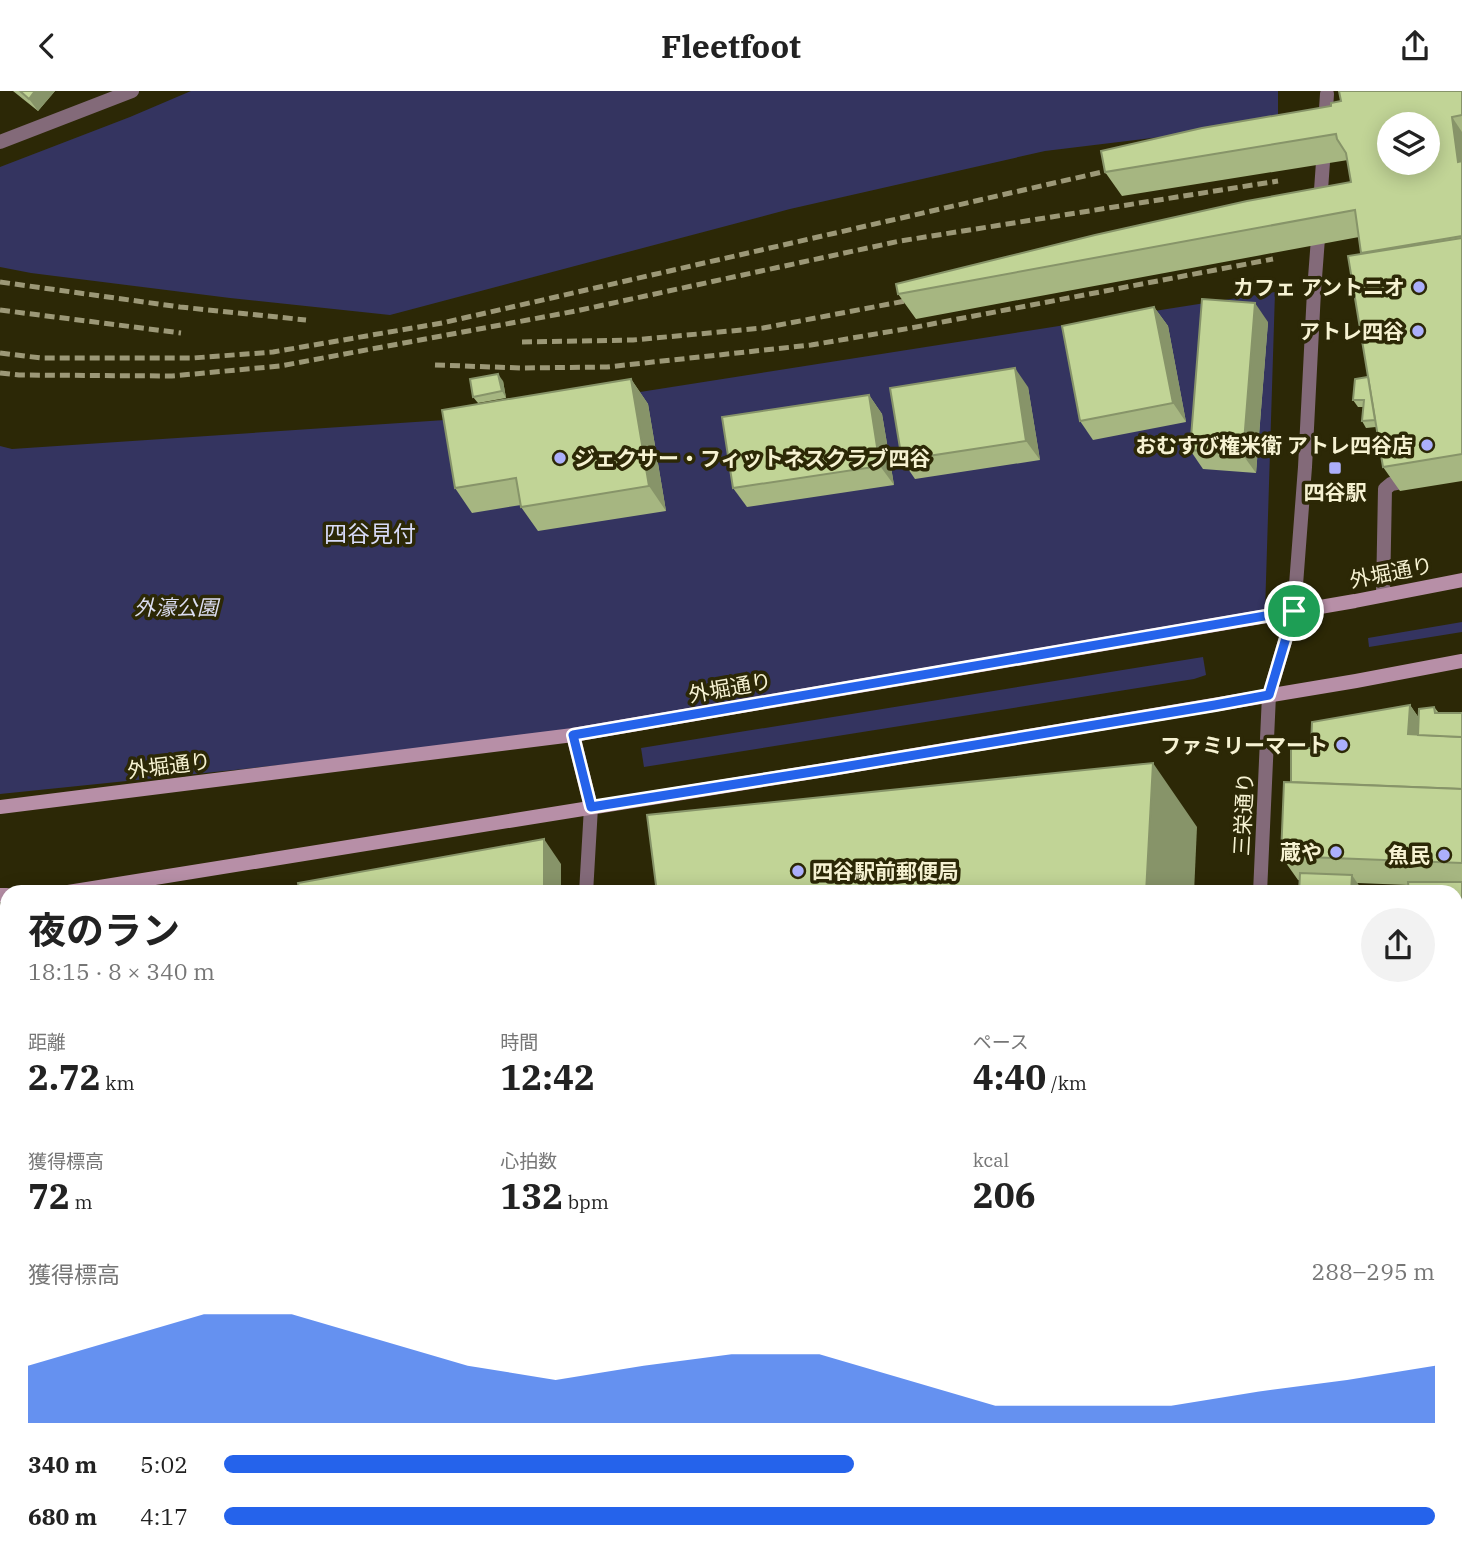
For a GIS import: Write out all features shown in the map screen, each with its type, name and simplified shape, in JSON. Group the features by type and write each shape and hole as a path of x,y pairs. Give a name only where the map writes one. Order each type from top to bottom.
{"main road":[{"name":"外堀通り","path":"0,807 573,735 1462,580"},
{"path":"111,885 831,769 1462,661"}],"street":[{"path":"0,142 132,91"},
{"name":"三栄通り","path":"1260,885 1269,695 1294,611 1327,93"},
{"path":"1383,595 1385,489 1391,484 1432,477"},
{"path":"573,735 591,807 586,885"}],"green space":[{"path":"191,91 1278,91 1278,119 1226,129 1045,151 790,209 390,315 230,298 0,267 0,167"},
{"name":"外濠公園","path":"1275,292 1265,612 573,735 0,794 0,446 12,449 475,418"},
{"path":"1462,622 1462,632 1369,647 1368,638"},
{"path":"1203,657 1206,675 1194,679 644,767 641,748"}],"building":[{"path":"20,91 35,91 29,99"},
{"path":"1339,91 1462,91 1462,115 1452,117 1458,162 1462,161 1462,236 1361,253 1355,210 898,294 896,284 1095,235 1247,201 1351,182 1346,153 1336,134 1105,172 1101,151 1202,128 1331,106 1331,103 1341,101"},
{"name":"アトレ四谷","path":"1462,238 1462,454 1383,467 1348,256"},
{"path":"1202,299 1255,303 1243,455 1190,450"},
{"path":"1154,307 1173,403 1080,421 1062,326"},
{"path":"1015,368 1026,441 902,460 890,388"},
{"path":"498,374 502,391 473,397 470,379"},
{"path":"1368,377 1375,420 1362,421 1364,400 1353,400 1355,379"},
{"name":"ジェクサー・フィットネスクラブ四谷","path":"631,379 649,486 521,507 516,478 455,488 442,410"},
{"path":"869,395 880,466 733,488 722,417"},
{"path":"1410,705 1408,734 1462,737 1462,789 1291,782 1291,748 1311,748 1312,722"},
{"path":"1434,707 1435,713 1462,713 1462,737 1418,735 1419,709"},
{"path":"1153,763 1146,885 656,885 647,815"},
{"path":"1284,782 1462,789 1462,863 1281,856"},
{"path":"544,839 544,885 298,883"},
{"path":"1300,873 1352,875 1351,885 1299,885"},
{"path":"1408,882 1462,882 1462,885 1408,885"}],"railway":[{"path":"0,353 41,358 193,358 273,352 442,323 1124,167"},
{"path":"0,373 172,376 280,366 576,311 900,241 1278,181"},
{"path":"435,365 607,367 811,345 1273,259"},
{"path":"0,282 180,307 306,320"},
{"path":"522,342 633,340 763,328 921,298"},
{"path":"0,310 181,333"}],"place":[{"name":"カフェ アントニオ","path":"1419,287"},
{"name":"アトレ四谷","path":"1418,331"},
{"name":"おむすび権米衛 アトレ四谷店","path":"1427,445"},
{"name":"ジェクサー・フィットネスクラブ四谷","path":"560,458"},
{"name":"四谷駅","path":"1335,468"},
{"name":"ファミリーマート","path":"1342,745"},
{"name":"蔵や","path":"1336,852"},
{"name":"魚民","path":"1444,855"},
{"name":"四谷駅前郵便局","path":"798,871"}],"district":[{"name":"四谷見付","path":"370,533"}],"route":[{"path":"1294,611 1269,695 1215,705 591,807 573,735 1108,643 1294,611"}]}
